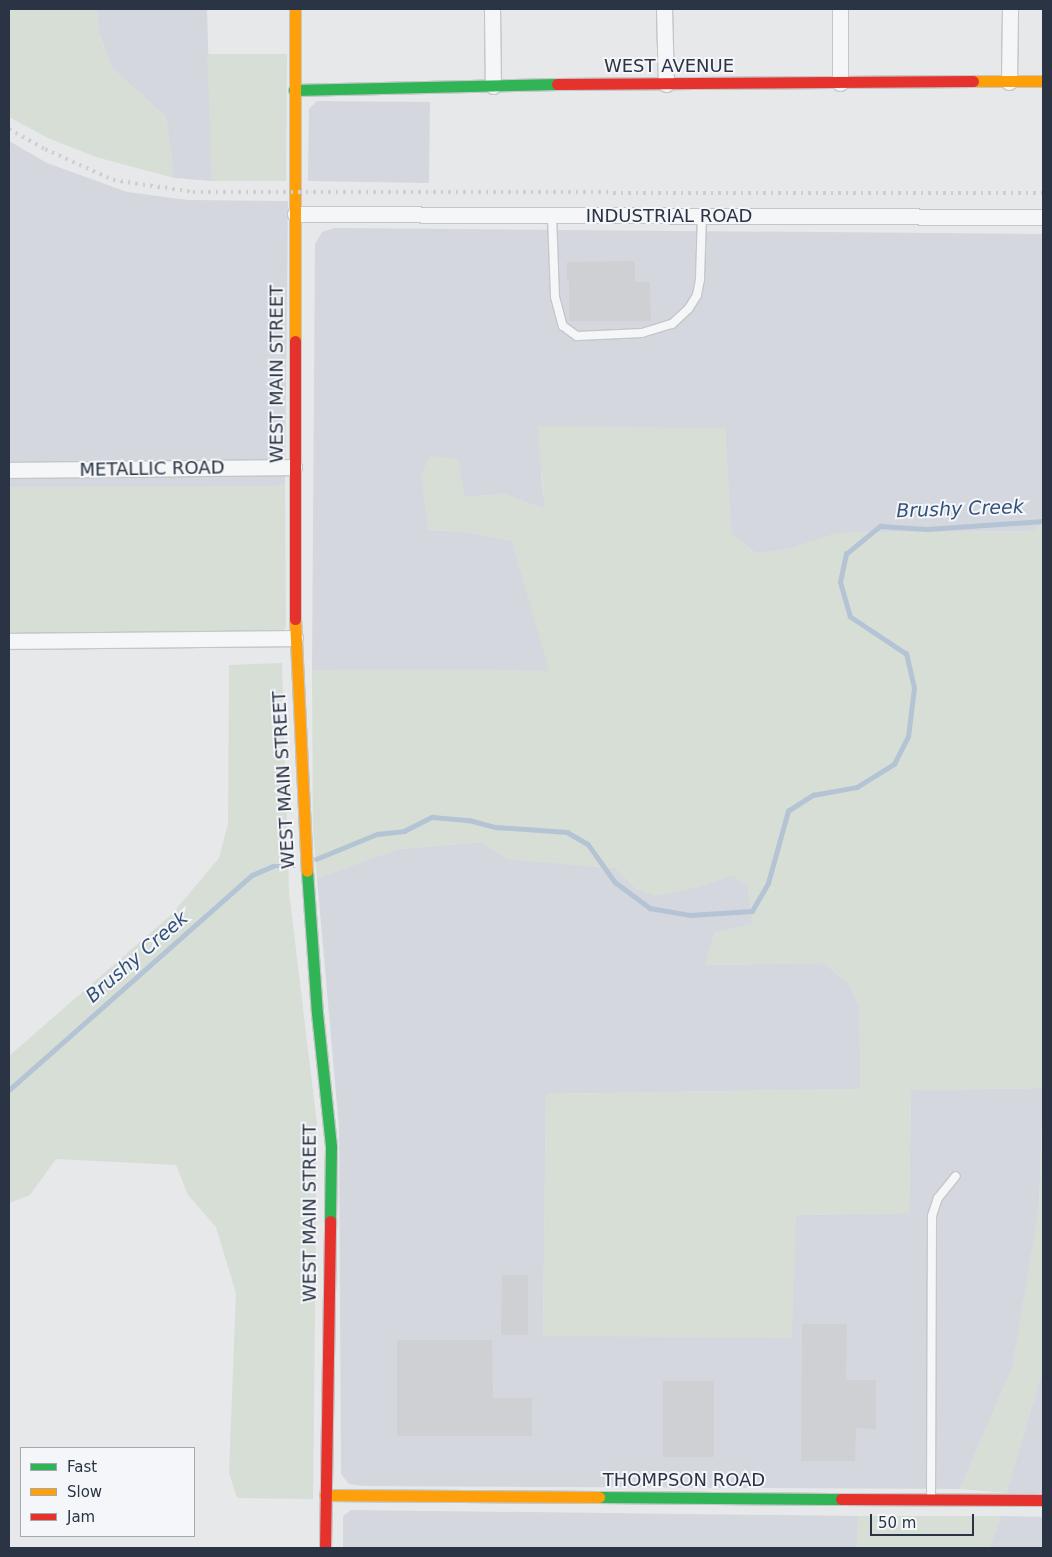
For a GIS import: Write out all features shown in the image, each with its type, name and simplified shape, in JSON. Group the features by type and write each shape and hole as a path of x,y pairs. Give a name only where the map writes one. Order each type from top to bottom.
{"main road":[{"name":"WEST MAIN STREET","path":"295,9 295,638 302,794 317,1014 331,1148 325,1548"},
{"name":"WEST AVENUE","path":"294,90 493,86 1043,81"},
{"name":"THOMPSON ROAD","path":"325,1495 1043,1500"}],"street":[{"path":"492,9 493,86"},
{"path":"664,9 666,84"},
{"path":"840,9 840,83"},
{"path":"1010,9 1010,82"},
{"name":"INDUSTRIAL ROAD","path":"295,214 1043,217"},
{"name":"METALLIC ROAD","path":"9,470 294,467"},
{"path":"9,641 295,638"}],"lane":[{"path":"552,215 555,297 563,326 577,336 642,333 672,324 689,308 697,295 700,279 702,216"},
{"path":"932,1498 932,1216 938,1198 956,1176"}],"shaded area":[{"path":"9,9 97,9 99,33 112,68 166,117 174,178 96,157 48,138 9,117"},
{"path":"97,9 207,9 212,181 174,178 166,117 112,68 99,33"},
{"path":"207,54 287,54 286,181 212,181"},
{"path":"317,101 430,102 429,183 308,181 309,109"},
{"path":"9,141 47,163 127,192 188,200 288,201 285,484 274,486 9,640"},
{"path":"334,228 1043,234 1043,522 1033,531 838,533 788,549 757,554 731,534 725,428 541,474 545,509 503,494 465,497 428,530 467,532 512,541 550,671 312,670 315,244 322,232"},
{"path":"537,426 725,428 731,534 757,554 788,549 838,533 1033,531 1043,522 1043,1088 911,1090 909,1213 796,1215 792,1338 543,1336 546,1094 860,1089 859,1006 849,983 823,963 705,965 715,933 753,924 748,886 733,875 694,888 656,896 637,889 616,868 508,859 481,842 398,849 317,878 313,828 312,670 549,671 512,541 467,532 428,530 421,474 430,456 458,459 465,497 503,494 545,509"},
{"path":"285,484 286,627 276,639 10,640 10,487 274,486"},
{"path":"282,663 289,892 317,1124 313,1499 237,1498 229,1473 236,1293 216,1227 188,1195 176,1165 56,1159 30,1195 9,1203 9,1056 172,914 219,858 228,824 229,665"},
{"path":"481,842 508,859 616,868 637,889 694,888 733,875 748,886 753,924 715,933 705,965 823,963 849,983 859,1006 861,1089 546,1094 543,1336 795,1215 909,1213 911,1090 1043,1088 1039,1209 1013,1366 960,1489 364,1486 349,1484 341,1474 339,1128 317,878 398,849"},
{"path":"1043,1107 1043,1369 1006,1493 960,1489 1013,1366 1039,1209"},
{"path":"1043,1369 1043,1495 1006,1493"},
{"path":"351,1510 858,1516 857,1548 343,1548 343,1516"},
{"path":"858,1516 1001,1516 989,1548 857,1548"},
{"path":"1001,1516 1043,1517 1043,1548 989,1548"}],"building":[{"path":"635,261 635,282 650,282 651,321 569,321 567,262"},
{"path":"502,1275 528,1275 528,1335 501,1335"},
{"path":"802,1324 847,1324 846,1380 876,1380 876,1429 856,1428 855,1461 801,1461"},
{"path":"397,1340 492,1340 493,1398 532,1398 532,1436 397,1436"},
{"path":"663,1381 714,1381 714,1457 663,1457"}],"waterway":[{"name":"Brushy Creek","path":"316,859 377,834 404,831 432,817 469,820 496,827 567,832 588,844 615,882 650,908 690,915 752,911 768,883 788,811 813,795 857,787 894,764 908,737 914,688 906,654 850,617 840,582 846,554 880,526 927,529 1043,521"},
{"name":"Brushy Creek","path":"9,1090 252,875 273,866 294,866"}],"railway":[{"path":"9,129 45,149 113,180 193,192 1043,193"}],"traffic: fast":[{"path":"294,90 557,84"},
{"path":"307,871 317,1013 331,1147 330,1221"},
{"path":"599,1497 841,1499"}],"traffic: slow":[{"path":"295,9 295,341"},
{"path":"973,81 1043,81"},
{"path":"295,619 307,871"},
{"path":"325,1495 599,1497"}],"traffic: jam":[{"path":"557,84 973,81"},
{"path":"295,341 295,619"},
{"path":"325,1548 330,1221"},
{"path":"841,1499 1043,1500"}]}
